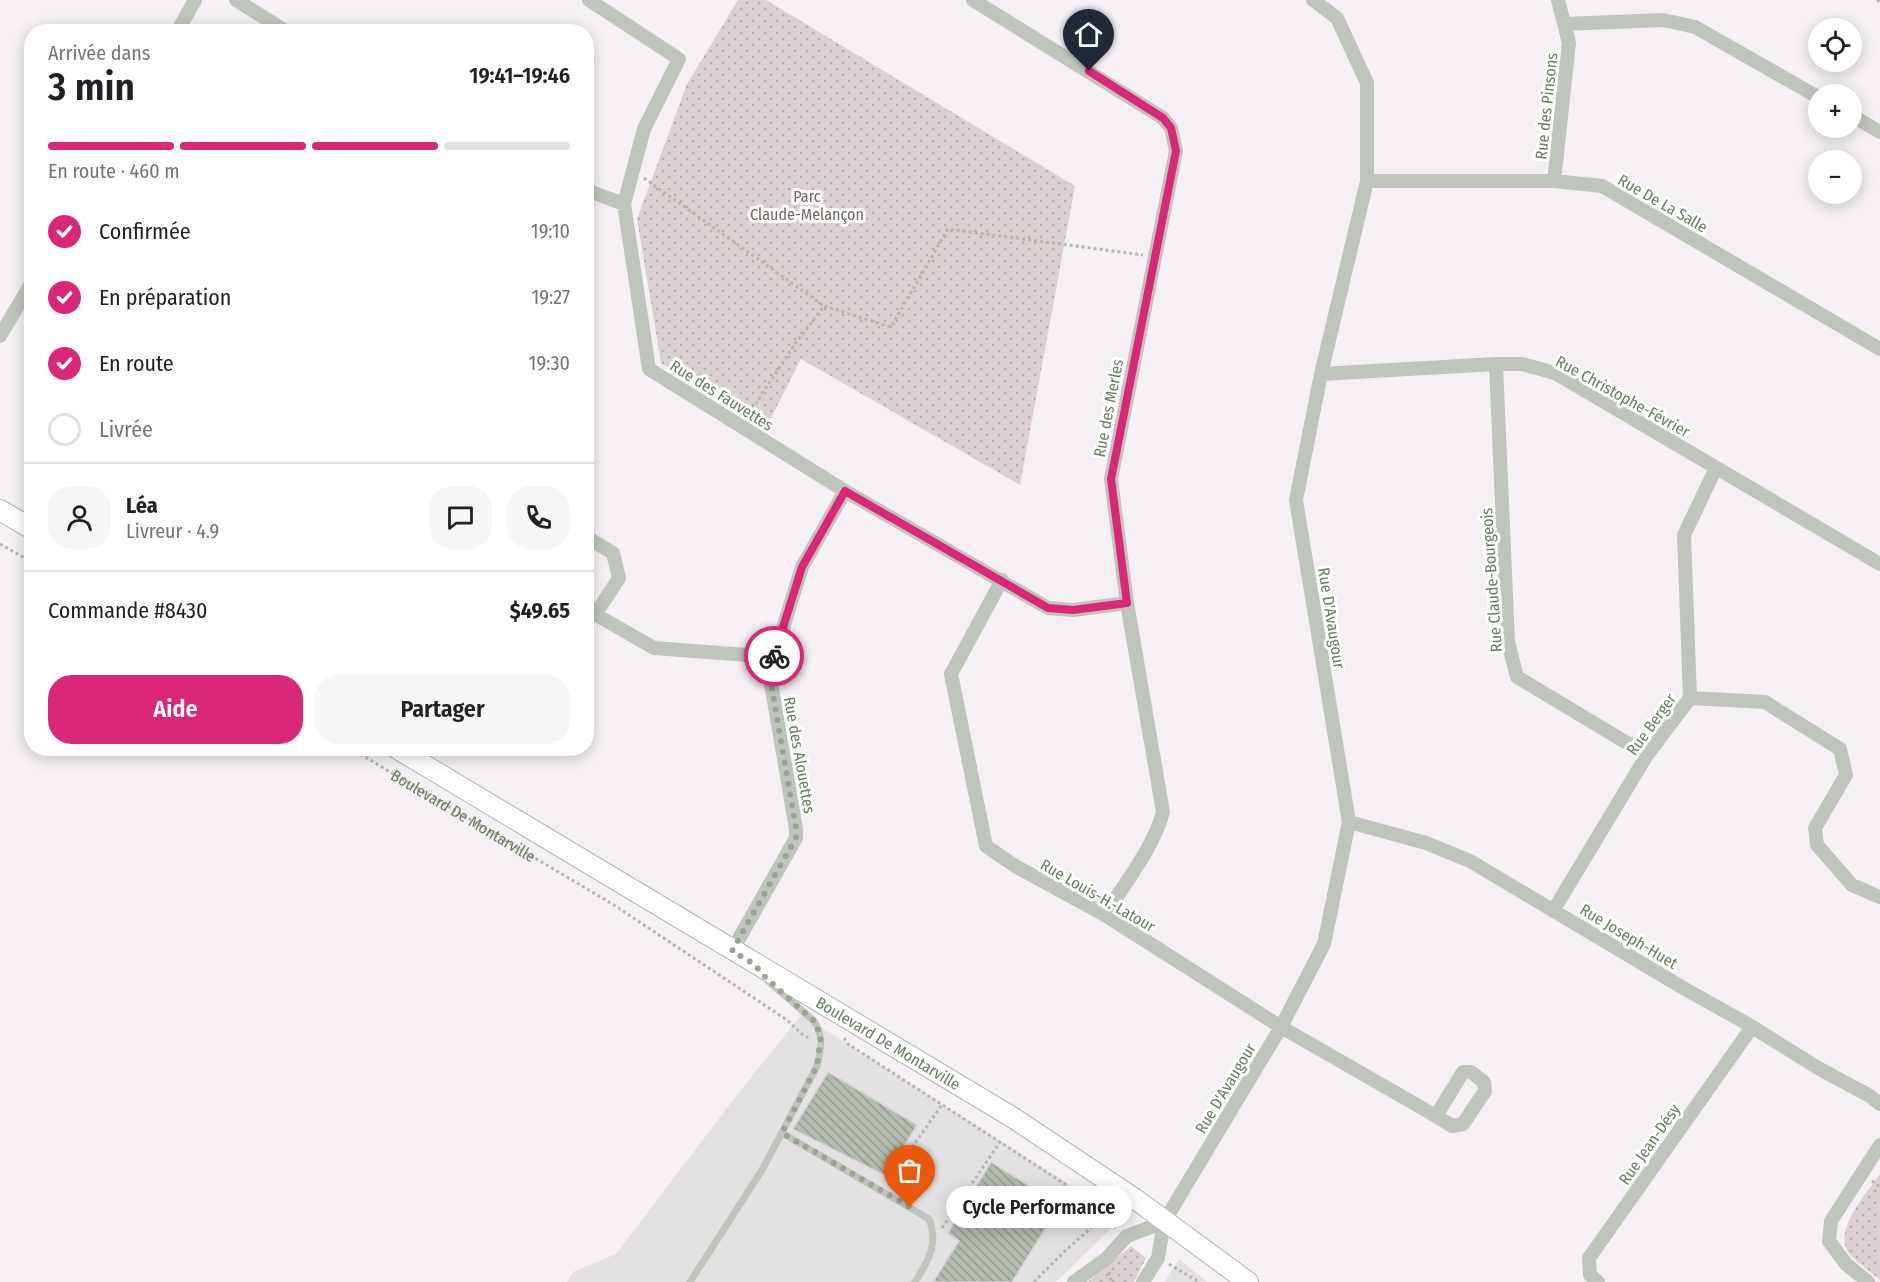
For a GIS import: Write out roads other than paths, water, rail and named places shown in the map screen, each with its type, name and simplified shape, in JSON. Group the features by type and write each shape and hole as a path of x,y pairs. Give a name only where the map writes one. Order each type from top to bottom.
{"street":[{"path":"182,24 195,0"},
{"path":"236,0 274,24"},
{"name":"Rue des Fauvettes","path":"589,0 679,59 644,129 624,204 649,369 845,491 1048,608 1073,610 1127,603"},
{"name":"Rue des Merles","path":"974,0 1163,118 1171,128 1176,151 1111,479 1127,603 1163,812 1159,826 1105,915"},
{"name":"Rue D'Avaugour","path":"1143,1282 1158,1258 1164,1222 1281,1027 1324,944 1349,822 1296,500 1321,375 1367,181 1367,83 1337,18 1313,0"},
{"name":"Rue des Pinsons","path":"1554,181 1569,43 1558,0"},
{"path":"1564,24 1663,20 1695,27 1808,90"},
{"path":"1862,121 1880,132"},
{"name":"Rue De La Salle","path":"1367,181 1554,181 1602,186 1880,349"},
{"path":"594,193 624,204"},
{"path":"0,336 24,296"},
{"name":"Rue Christophe-Février","path":"1321,375 1496,364 1522,364 1555,373 1880,564"},
{"name":"Rue Claude-Bourgeois","path":"1496,364 1508,642 1517,677 1647,755"},
{"name":"Rue Berger","path":"1553,911 1647,755 1690,698 1684,534 1716,468"},
{"name":"Rue des Alouettes","path":"732,951 796,838 771,683 774,657 802,567 845,491"},
{"path":"0,510 24,524"},
{"path":"594,542 613,553 619,578 594,608"},
{"name":"Rue Louis-H.-Latour","path":"1002,580 951,674 986,846 1025,872 1105,915 1281,1027 1436,1116"},
{"path":"594,614 654,648 774,657"},
{"path":"1690,698 1765,702 1840,749 1846,775 1815,828 1817,845 1852,885 1880,897"},
{"name":"Boulevard De Montarville","path":"409,756 1012,1117 1138,1201 1248,1282"},
{"name":"Rue Joseph-Huet","path":"1349,822 1426,843 1470,861 1818,1068 1869,1095 1880,1104"},
{"name":"Rue Jean-Désy","path":"1598,1282 1590,1275 1588,1258 1752,1027"},
{"path":"1868,1282 1846,1264 1829,1240 1831,1221 1880,1145"},
{"path":"1074,1282 1106,1259 1127,1236 1164,1222"}],"lane":[{"path":"690,1282 762,1170 817,1066 821,1036 814,1021 766,978 754,964"},
{"path":"782,1133 929,1219 934,1239 931,1257 915,1282"}],"place":[{"name":"Cycle Performance","path":"910,1207"}],"park label":[{"name":"Parc Claude-Melançon","path":"807,205"}]}
